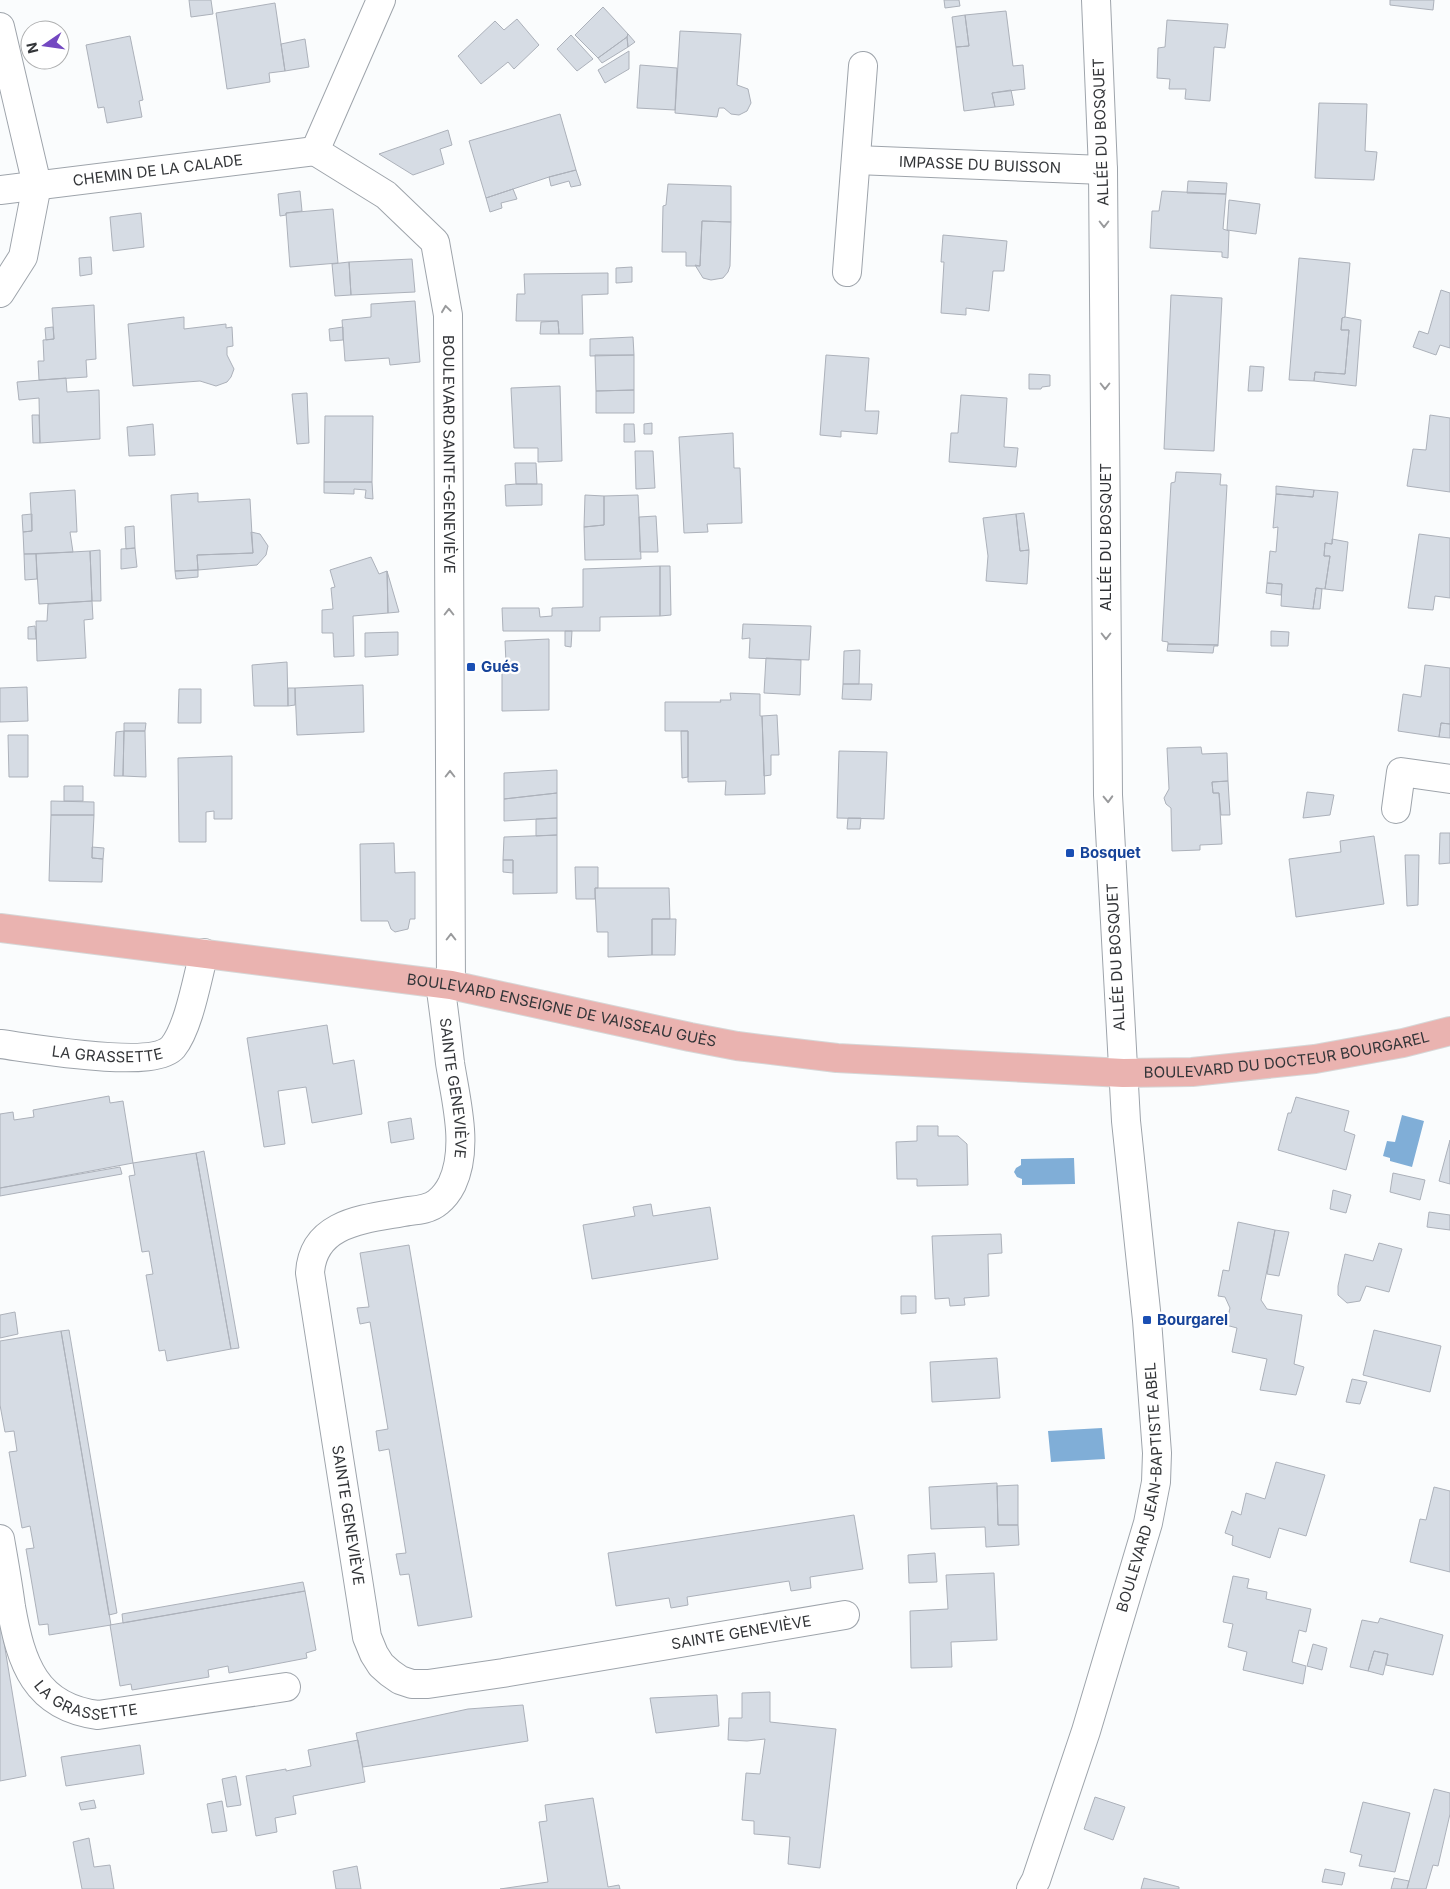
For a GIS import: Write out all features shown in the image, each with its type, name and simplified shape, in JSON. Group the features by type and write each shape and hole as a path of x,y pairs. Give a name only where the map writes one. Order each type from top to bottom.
{"main road":[{"name":"BOULEVARD ENSEIGNE DE VAISSEAU GUÈS","path":"0,928 446,985 637,1027 737,1046 837,1058 1123,1074"},
{"name":"BOULEVARD DU DOCTEUR BOURGAREL","path":"1123,1074 1192,1072 1279,1064 1403,1043 1450,1032"}],"street":[{"path":"315,150 381,0"},
{"name":"ALLÉE DU BOSQUET","path":"1096,0 1103,170 1108,795 1123,1074"},
{"path":"0,27 37,185 23,257 0,293"},
{"path":"847,272 863,66"},
{"name":"CHEMIN DE LA CALADE","path":"0,190 315,150"},
{"name":"BOULEVARD SAINTE-GENEVIÈVE","path":"315,150 386,195 435,242 448,315 446,985"},
{"name":"IMPASSE DU BUISSON","path":"856,160 1103,170"},
{"path":"1396,809 1401,772 1450,779"},
{"name":"LA GRASSETTE","path":"0,1044 124,1058 156,1056 168,1051 177,1040 189,1009 204,953"},
{"name":"SAINTE GENEVIÈVE","path":"446,985 460,1135 458,1162 452,1184 438,1202 427,1208 365,1220 338,1228 321,1241 310,1264 310,1274 367,1638 374,1654 381,1665 400,1680 412,1684 428,1684 845,1615"},
{"name":"BOULEVARD JEAN-BAPTISTE ABEL","path":"1031,1889 1086,1731 1148,1523 1156,1482 1156,1453 1147,1320 1126,1121 1123,1074"},
{"name":"LA GRASSETTE","path":"0,1539 14,1625 25,1664 42,1691 68,1708 98,1716 286,1687"}],"water":[{"path":"1402,1115 1424,1121 1412,1167 1390,1161 1390,1158 1383,1156 1387,1141 1395,1142"},
{"path":"1074,1158 1075,1184 1022,1185 1022,1179 1017,1177 1014,1172 1021,1165 1021,1159"},
{"path":"1102,1428 1105,1459 1051,1462 1048,1431"}],"building":[{"path":"189,0 211,0 213,14 191,17"},
{"path":"944,0 959,0 960,6 945,8"},
{"path":"1390,0 1434,0 1433,10 1390,5"},
{"path":"275,3 285,71 269,73 270,82 227,89 216,13"},
{"path":"603,7 628,34 627,37 598,58 575,35"},
{"path":"1006,11 1013,66 1023,65 1025,89 992,93 995,107 964,111 956,47 969,46 965,15"},
{"path":"965,15 969,46 956,47 952,17"},
{"path":"517,19 539,45 514,69 508,62 481,84 458,56 495,21 504,30"},
{"path":"1167,20 1228,24 1225,48 1214,47 1210,101 1185,99 1186,89 1169,89 1170,79 1157,78 1158,48 1165,47"},
{"path":"680,31 741,34 737,85 748,89 751,103 747,111 739,115 731,114 724,108 719,108 717,117 675,113"},
{"path":"628,34 635,42 628,47 627,37"},
{"path":"571,35 593,59 577,71 557,49"},
{"path":"130,36 143,100 139,101 142,117 107,123 104,107 98,108 86,45"},
{"path":"627,37 628,47 602,63 598,58"},
{"path":"305,39 309,67 285,71 281,44"},
{"path":"629,51 629,69 605,83 598,70"},
{"path":"640,65 677,68 675,110 637,108"},
{"path":"1011,90 1014,105 995,107 992,93"},
{"path":"1319,103 1367,104 1365,151 1377,152 1374,180 1315,178"},
{"path":"560,114 576,170 486,198 469,141"},
{"path":"448,130 452,145 440,149 444,164 413,175 379,154"},
{"path":"576,170 581,185 571,187 569,181 551,186 549,177"},
{"path":"1188,181 1227,183 1226,194 1187,193"},
{"path":"668,184 731,186 731,222 702,221 700,266 686,266 686,252 662,252 663,206 666,205"},
{"path":"513,189 517,199 501,203 502,208 490,212 486,198"},
{"path":"300,191 302,211 286,213 286,215 280,216 278,194"},
{"path":"1162,191 1226,194 1223,229 1229,231 1228,258 1222,257 1222,252 1150,248 1152,211 1159,211"},
{"path":"1229,200 1260,204 1256,234 1227,230"},
{"path":"333,209 338,263 290,267 286,213"},
{"path":"141,213 144,247 113,251 110,217"},
{"path":"702,221 731,222 730,266 723,278 711,280 703,278 695,265 700,266"},
{"path":"943,235 1007,241 1004,271 993,271 989,311 966,308 966,315 941,313 944,262 941,262"},
{"path":"91,257 92,274 80,276 79,258"},
{"path":"1299,258 1350,263 1345,317 1342,318 1341,330 1349,330 1345,374 1315,372 1314,381 1289,380"},
{"path":"412,259 415,292 351,295 349,262"},
{"path":"349,262 351,295 335,296 332,264"},
{"path":"632,267 632,282 616,283 616,268"},
{"path":"608,273 608,294 582,295 583,334 559,334 558,321 516,321 517,294 525,294 524,274"},
{"path":"1441,290 1450,293 1450,348 1440,345 1436,355 1413,347 1419,331 1428,334"},
{"path":"1171,295 1222,298 1214,451 1164,449"},
{"path":"415,301 420,362 390,365 389,358 345,361 342,320 371,317 371,304"},
{"path":"94,305 96,359 86,360 87,377 39,380 38,361 44,361 43,340 54,339 52,308"},
{"path":"184,317 184,329 226,324 226,328 232,327 233,346 227,347 227,355 234,369 231,377 227,382 216,386 200,381 133,386 128,324"},
{"path":"1342,318 1361,320 1356,386 1314,381 1315,372 1345,374 1349,330 1341,330"},
{"path":"558,321 559,334 540,334 541,322"},
{"path":"53,327 54,339 46,340 45,328"},
{"path":"343,327 343,340 330,341 329,329"},
{"path":"633,337 634,355 590,356 590,339"},
{"path":"595,355 634,355 634,390 596,391"},
{"path":"826,355 869,358 865,411 879,411 877,434 841,431 841,437 820,435"},
{"path":"1250,366 1264,367 1262,391 1248,391"},
{"path":"1029,374 1050,375 1050,386 1042,387 1041,389 1029,389"},
{"path":"66,378 67,392 99,390 100,439 40,443 39,398 19,400 17,382"},
{"path":"560,386 562,461 538,462 538,448 514,448 511,388"},
{"path":"634,390 634,413 596,413 596,391"},
{"path":"307,393 309,443 297,444 292,394"},
{"path":"961,395 1007,398 1004,447 1018,448 1016,467 949,462 951,433 958,433"},
{"path":"32,415 39,415 40,443 33,443"},
{"path":"1430,415 1450,418 1450,492 1407,486 1413,449 1426,450"},
{"path":"325,416 373,416 372,482 324,482"},
{"path":"652,423 652,434 644,434 644,424"},
{"path":"153,424 155,455 129,456 127,427"},
{"path":"624,424 634,424 635,442 624,442"},
{"path":"733,433 734,468 740,468 742,523 707,524 708,532 684,533 679,437"},
{"path":"635,451 653,451 655,488 636,489"},
{"path":"515,463 536,463 537,484 516,484"},
{"path":"1176,472 1221,474 1220,485 1227,485 1218,645 1168,644 1168,642 1162,641 1171,483 1175,482"},
{"path":"324,482 372,482 373,499 365,498 366,490 354,489 354,494 324,493"},
{"path":"542,484 542,505 506,506 505,485"},
{"path":"1276,486 1314,490 1313,497 1276,494"},
{"path":"75,490 77,532 70,532 73,552 24,554 23,532 32,531 30,493"},
{"path":"1314,490 1338,492 1332,544 1325,543 1324,556 1330,556 1325,589 1316,588 1313,609 1281,606 1282,584 1267,583 1270,551 1276,552 1278,527 1273,528 1276,494 1313,497"},
{"path":"198,493 198,502 250,499 253,553 197,555 198,570 175,571 171,495"},
{"path":"585,495 604,496 604,525 584,527"},
{"path":"638,495 641,559 585,560 584,527 604,525 604,496"},
{"path":"1024,513 1029,550 1020,551 1016,514"},
{"path":"32,514 32,531 23,532 22,515"},
{"path":"1016,514 1020,551 1029,550 1027,584 986,581 988,556 983,518"},
{"path":"656,516 658,552 640,552 639,517"},
{"path":"134,526 135,548 126,549 125,527"},
{"path":"251,532 260,534 268,546 266,555 257,565 198,570 197,555 253,553"},
{"path":"1419,534 1450,538 1450,598 1435,596 1433,610 1408,608"},
{"path":"1332,539 1348,542 1343,591 1325,589 1330,556 1324,556 1325,543 1332,544"},
{"path":"135,548 137,567 121,569 121,549"},
{"path":"100,550 101,601 92,601 90,551"},
{"path":"90,551 92,601 39,604 36,554"},
{"path":"24,554 36,554 37,579 25,580"},
{"path":"371,557 379,574 387,571 388,613 353,616 354,656 334,657 333,633 322,633 322,610 333,609 331,588 335,587 330,570"},
{"path":"660,566 660,616 600,617 600,631 503,631 502,608 539,608 540,617 552,616 552,608 583,607 583,569"},
{"path":"660,566 670,566 671,615 660,616"},
{"path":"198,570 198,577 176,579 175,571"},
{"path":"387,571 399,612 388,613"},
{"path":"1267,583 1282,584 1281,595 1266,593"},
{"path":"1316,588 1322,589 1320,609 1313,609"},
{"path":"92,601 93,619 84,620 86,658 37,661 36,621 47,621 48,604"},
{"path":"743,624 811,626 809,660 749,658 750,638 742,639"},
{"path":"35,626 36,639 28,639 28,627"},
{"path":"565,631 572,631 571,647 565,646"},
{"path":"1271,631 1289,632 1288,646 1271,646"},
{"path":"398,632 398,655 365,657 365,633"},
{"path":"549,639 549,710 502,711 502,664 506,663 505,641"},
{"path":"1168,644 1218,646 1214,646 1213,653 1167,651"},
{"path":"860,650 859,684 843,684 844,651"},
{"path":"766,658 801,660 800,695 764,693"},
{"path":"287,662 288,706 254,706 252,665"},
{"path":"1425,665 1450,668 1450,724 1441,723 1439,737 1398,731 1403,694 1421,697"},
{"path":"843,684 872,684 871,700 842,699"},
{"path":"363,685 364,732 297,735 295,688"},
{"path":"27,687 28,721 0,722 0,688"},
{"path":"288,688 295,688 295,705 288,706"},
{"path":"179,689 201,689 201,723 178,723"},
{"path":"730,693 760,694 765,794 725,795 726,781 688,782 688,731 665,731 665,702 721,702 720,700 731,700"},
{"path":"777,715 779,755 771,755 771,775 764,776 762,716"},
{"path":"124,723 146,723 145,731 124,731"},
{"path":"1441,723 1450,724 1450,738 1439,737"},
{"path":"124,731 145,731 146,777 123,776"},
{"path":"124,731 123,776 114,776 116,732"},
{"path":"681,731 688,731 688,777 682,778"},
{"path":"8,735 28,735 28,777 9,777"},
{"path":"1201,747 1202,754 1227,753 1228,781 1212,782 1213,793 1219,793 1222,844 1200,845 1200,850 1172,851 1171,808 1166,804 1164,798 1169,789 1167,748"},
{"path":"839,751 887,752 884,819 837,818"},
{"path":"232,756 232,819 214,819 214,811 206,812 206,842 179,842 178,758"},
{"path":"557,770 557,793 504,799 504,773"},
{"path":"1228,781 1230,815 1221,815 1219,793 1213,793 1212,782"},
{"path":"64,786 83,786 83,801 64,801"},
{"path":"1307,792 1334,795 1330,815 1303,818"},
{"path":"557,793 557,818 504,821 504,799"},
{"path":"51,801 94,802 94,815 51,815"},
{"path":"51,815 94,815 92,858 103,859 102,882 49,881"},
{"path":"557,818 557,835 536,836 536,819"},
{"path":"848,818 861,818 860,829 847,829"},
{"path":"1440,833 1450,833 1450,863 1439,864"},
{"path":"557,835 557,893 513,894 513,860 503,860 504,837"},
{"path":"1374,836 1384,904 1296,917 1289,859 1341,852 1340,841"},
{"path":"394,843 395,873 415,872 415,919 410,919 408,929 395,932 391,929 388,921 361,921 360,844"},
{"path":"92,847 104,848 103,859 92,858"},
{"path":"1405,855 1419,855 1418,905 1407,906"},
{"path":"503,860 513,860 513,873 503,872"},
{"path":"575,867 598,867 598,888 595,888 595,899 576,899"},
{"path":"595,888 669,888 670,919 652,919 652,955 608,957 608,932 597,932"},
{"path":"652,919 676,919 675,955 652,955"},
{"path":"327,1025 333,1064 354,1060 362,1114 312,1123 306,1087 278,1091 285,1144 264,1147 247,1038"},
{"path":"109,1096 110,1103 123,1101 133,1163 0,1188 0,1114 13,1112 14,1120 34,1117 33,1110"},
{"path":"1296,1097 1349,1111 1344,1131 1355,1135 1346,1170 1278,1150 1288,1113 1291,1113"},
{"path":"411,1118 414,1139 391,1143 388,1122"},
{"path":"917,1126 938,1126 938,1136 958,1136 967,1144 968,1185 917,1186 917,1179 897,1179 896,1142 917,1141"},
{"path":"1450,1140 1450,1184 1439,1181"},
{"path":"204,1151 239,1348 231,1349 196,1153"},
{"path":"196,1153 231,1349 167,1361 165,1350 159,1351 146,1275 153,1274 149,1251 142,1252 129,1176 135,1175 133,1163"},
{"path":"120,1167 122,1174 0,1196 0,1188"},
{"path":"1393,1173 1425,1180 1420,1200 1390,1192"},
{"path":"1333,1190 1351,1195 1346,1213 1330,1209"},
{"path":"651,1204 653,1216 710,1207 718,1259 592,1279 583,1225 635,1216 633,1207"},
{"path":"1429,1212 1450,1215 1450,1230 1427,1227"},
{"path":"1238,1222 1275,1230 1261,1300 1267,1309 1302,1315 1294,1364 1304,1367 1296,1395 1260,1390 1267,1359 1232,1352 1237,1328 1226,1325 1230,1308 1225,1297 1218,1296 1223,1270 1229,1271"},
{"path":"1275,1230 1289,1232 1279,1276 1267,1274"},
{"path":"1001,1234 1002,1253 988,1254 989,1296 964,1298 965,1305 950,1306 949,1298 935,1299 932,1236"},
{"path":"1379,1243 1402,1249 1389,1292 1366,1286 1360,1301 1347,1303 1338,1295 1338,1286 1345,1254 1373,1261"},
{"path":"409,1245 472,1617 418,1626 409,1574 400,1575 396,1554 406,1553 389,1449 379,1451 376,1431 388,1429 370,1322 360,1324 357,1308 369,1307 360,1253"},
{"path":"901,1296 916,1296 916,1313 901,1314"},
{"path":"15,1312 18,1334 0,1338 0,1315"},
{"path":"69,1330 117,1613 109,1615 61,1331"},
{"path":"1374,1330 1441,1346 1430,1392 1363,1375"},
{"path":"61,1331 111,1625 49,1635 48,1624 39,1625 26,1549 34,1548 30,1526 22,1528 9,1452 17,1451 14,1431 5,1432 0,1405 0,1341"},
{"path":"997,1358 1000,1398 932,1402 930,1362"},
{"path":"1352,1379 1367,1382 1360,1404 1346,1402"},
{"path":"1276,1462 1325,1475 1306,1536 1279,1528 1270,1558 1232,1545 1233,1536 1225,1533 1232,1511 1241,1515 1246,1493 1265,1499"},
{"path":"997,1483 998,1525 1018,1525 1019,1545 986,1547 985,1527 931,1529 929,1487"},
{"path":"1018,1485 1018,1525 998,1525 997,1486"},
{"path":"1434,1487 1450,1491 1450,1572 1410,1562 1420,1519 1426,1520"},
{"path":"854,1515 863,1569 810,1577 811,1588 791,1591 789,1581 687,1597 688,1605 671,1608 669,1598 616,1606 608,1553"},
{"path":"935,1553 937,1582 909,1583 908,1555"},
{"path":"994,1573 997,1640 951,1642 952,1667 911,1668 910,1611 948,1609 946,1575"},
{"path":"1233,1576 1249,1579 1247,1588 1267,1592 1266,1599 1311,1609 1306,1632 1299,1630 1292,1662 1306,1666 1303,1684 1243,1670 1247,1652 1228,1647 1233,1624 1223,1622"},
{"path":"303,1582 305,1591 123,1623 122,1614"},
{"path":"305,1591 316,1650 306,1653 307,1658 229,1673 228,1666 208,1670 209,1677 132,1690 131,1684 120,1686 110,1625"},
{"path":"0,1618 26,1776 0,1781"},
{"path":"1380,1618 1443,1635 1433,1675 1386,1665 1388,1654 1374,1651 1368,1671 1350,1667 1362,1620 1378,1623"},
{"path":"1313,1644 1327,1648 1322,1670 1307,1666"},
{"path":"1374,1651 1388,1654 1383,1675 1368,1671"},
{"path":"770,1692 770,1722 836,1729 820,1868 788,1864 790,1837 754,1834 754,1821 742,1820 746,1773 760,1774 765,1739 747,1741 728,1740 729,1718 742,1718 742,1693"},
{"path":"717,1695 719,1726 656,1733 650,1698"},
{"path":"523,1705 528,1741 363,1767 356,1733 468,1709"},
{"path":"358,1740 365,1782 293,1796 296,1814 275,1818 277,1832 256,1836 246,1776 311,1766 308,1750"},
{"path":"140,1745 144,1774 66,1786 61,1757"},
{"path":"236,1776 241,1805 227,1807 222,1779"},
{"path":"1434,1789 1450,1793 1450,1814 1438,1866 1433,1865 1426,1889 1407,1889"},
{"path":"1095,1797 1125,1807 1113,1840 1084,1829"},
{"path":"593,1798 608,1887 619,1885 620,1889 500,1889 548,1882 539,1822 547,1821 545,1805"},
{"path":"94,1800 96,1808 81,1810 79,1803"},
{"path":"222,1801 227,1831 212,1833 207,1804"},
{"path":"1363,1802 1410,1813 1395,1872 1359,1866 1362,1855 1350,1852"},
{"path":"89,1838 94,1867 110,1865 114,1889 82,1889 73,1842"},
{"path":"357,1866 361,1889 336,1889 333,1871"},
{"path":"1325,1869 1345,1873 1342,1885 1322,1882"},
{"path":"1144,1878 1179,1887 1179,1889 1141,1889"},
{"path":"1394,1878 1409,1881 1407,1889 1391,1889"}],"place":[{"name":"Gués","path":"471,667"},
{"name":"Bosquet","path":"1070,853"},
{"name":"Bourgarel","path":"1147,1320"}]}
